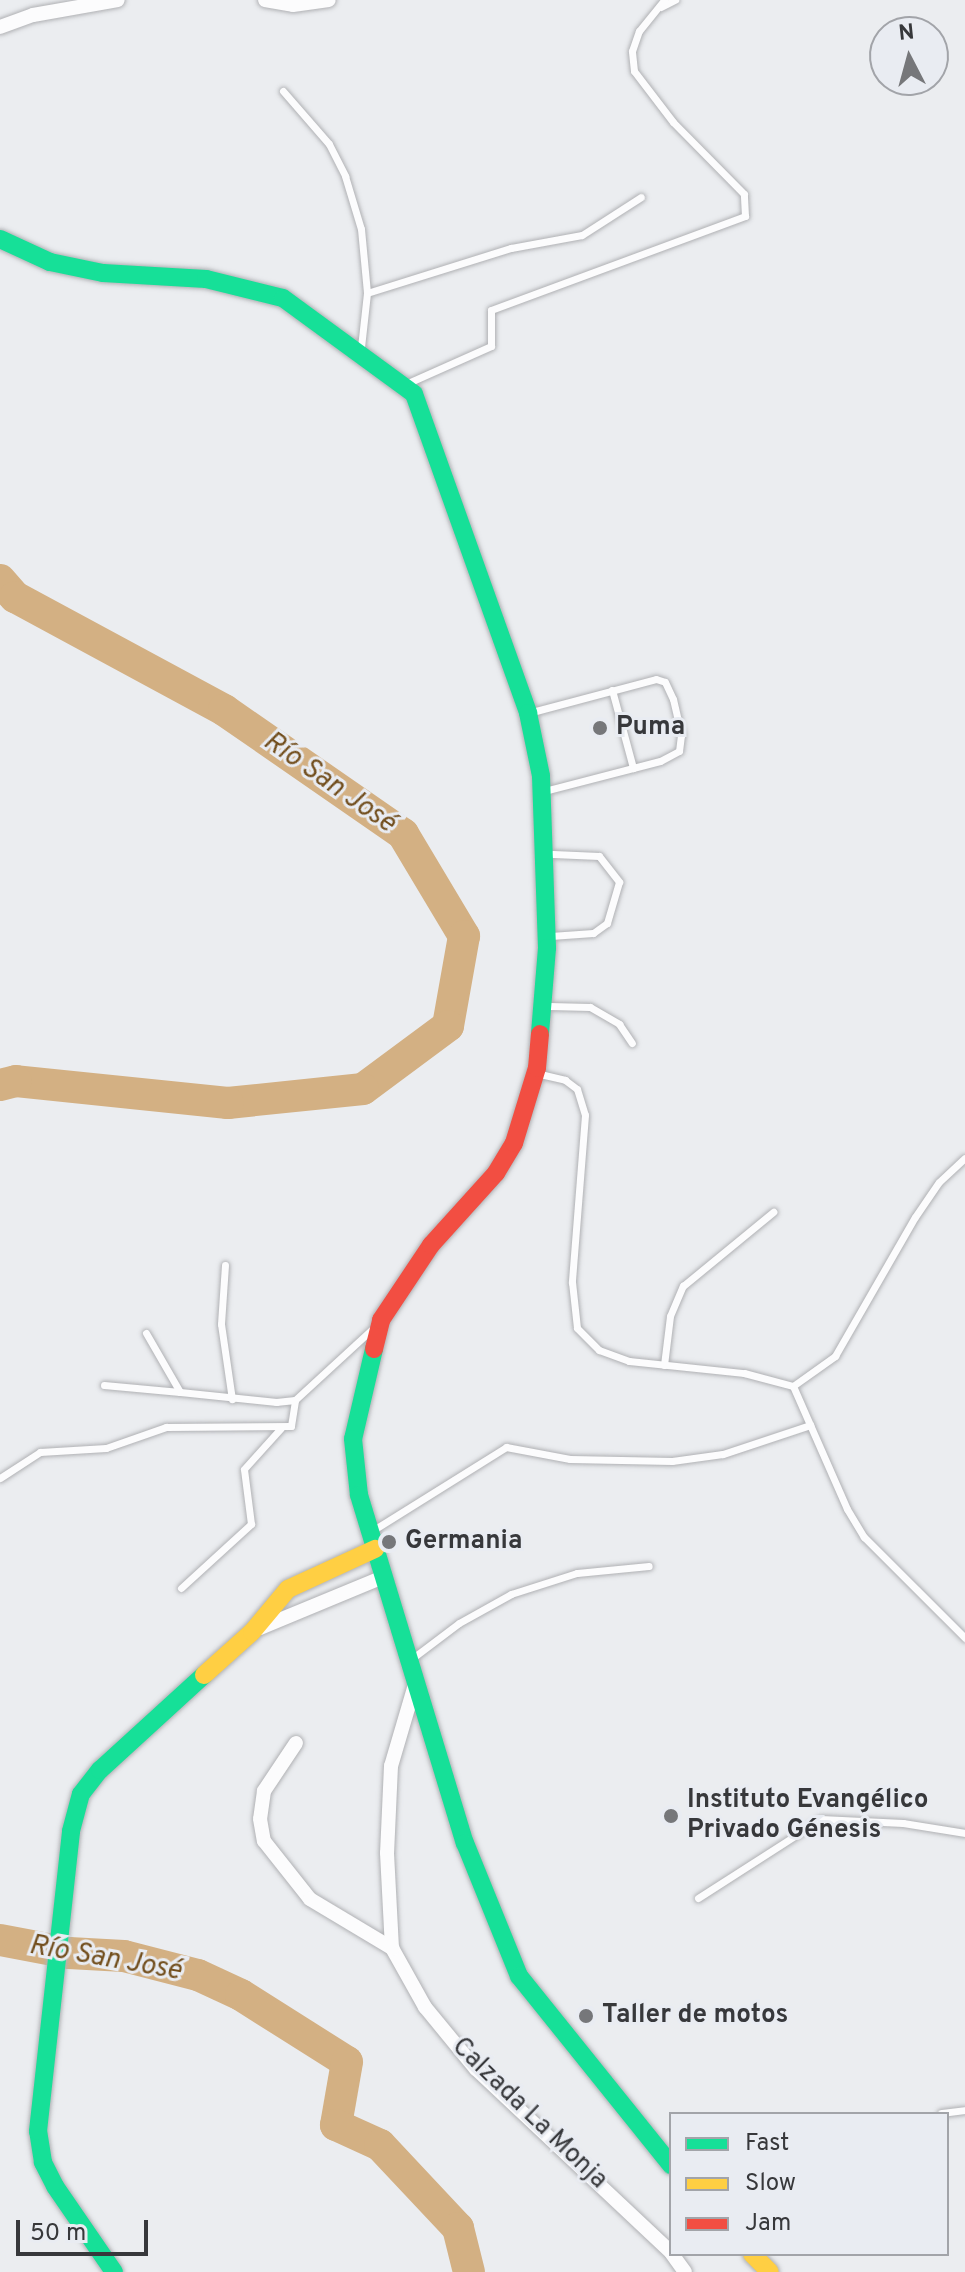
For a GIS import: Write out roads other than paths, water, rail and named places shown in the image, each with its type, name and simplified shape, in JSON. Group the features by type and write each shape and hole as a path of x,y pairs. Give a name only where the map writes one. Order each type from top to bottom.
{"main road":[{"path":"1,234 50,262 103,273 248,285 306,310 414,394 528,713 542,791 547,854 547,936 535,1073 514,1143 496,1173 431,1245 381,1320 353,1439 359,1495 465,1843 519,1976 669,2163"},
{"path":"114,2272 43,2162 38,2131 71,1831 81,1794 100,1770 252,1632 288,1589 372,1540"},
{"path":"754,2256 770,2272"}],"street":[{"path":"0,27 33,15 118,0"},
{"path":"265,0 293,5 329,0"},
{"path":"252,1632 292,1611 383,1577"},
{"name":"Calzada La Monja","path":"416,1682 391,1766 387,1853 392,1948 425,2007 476,2069 669,2250"},
{"path":"296,1743 264,1791 260,1819 264,1841 310,1899 392,1948"}],"lane":[{"path":"402,386 491,346 491,310 745,216 744,194 673,122 634,71 632,51 664,0"},
{"path":"656,10 675,0"},
{"path":"283,91 329,144 345,176 361,229 367,293 361,353"},
{"path":"367,293 511,248 582,235 641,197"},
{"path":"528,713 656,679 665,682 673,699 681,735 679,751 633,768 542,791"},
{"path":"612,690 633,768"},
{"path":"547,854 575,851 599,856 619,882 607,923 593,933 547,936"},
{"path":"543,1005 590,1007 619,1024 632,1043"},
{"path":"535,1073 565,1080 577,1089 585,1115 572,1282 577,1328 599,1350 629,1361 744,1373 793,1386"},
{"path":"793,1386 835,1356 915,1217 939,1182 965,1158"},
{"path":"664,1365 670,1316 683,1286 773,1212"},
{"path":"225,1265 221,1324 232,1399"},
{"path":"104,1385 232,1399 295,1400 381,1320"},
{"path":"146,1333 180,1392"},
{"path":"793,1386 864,1537 965,1638"},
{"path":"181,1588 251,1524 244,1469 281,1428 295,1419 295,1400"},
{"path":"372,1540 506,1447 570,1459 672,1461 723,1454 810,1425"},
{"path":"0,1478 40,1452 106,1448 166,1427 281,1428"},
{"path":"409,1660 459,1623 511,1594 577,1573 649,1566"},
{"path":"698,1898 821,1819 903,1823 965,1833"}],"waterway":[{"name":"Río San José","path":"0,580 15,597 224,710 403,834 464,936 448,1026 363,1089 228,1103 16,1081 0,1085"},
{"name":"Río San José","path":"0,1940 69,1953 124,1956 198,1975 241,1995 347,2062 336,2125 380,2145 458,2228 469,2272"}],"place":[{"name":"Puma","path":"600,728"},
{"name":"Germania","path":"389,1542"},
{"name":"Instituto Evangélico Privado Génesis","path":"671,1816"},
{"name":"Taller de motos","path":"586,2016"}]}
